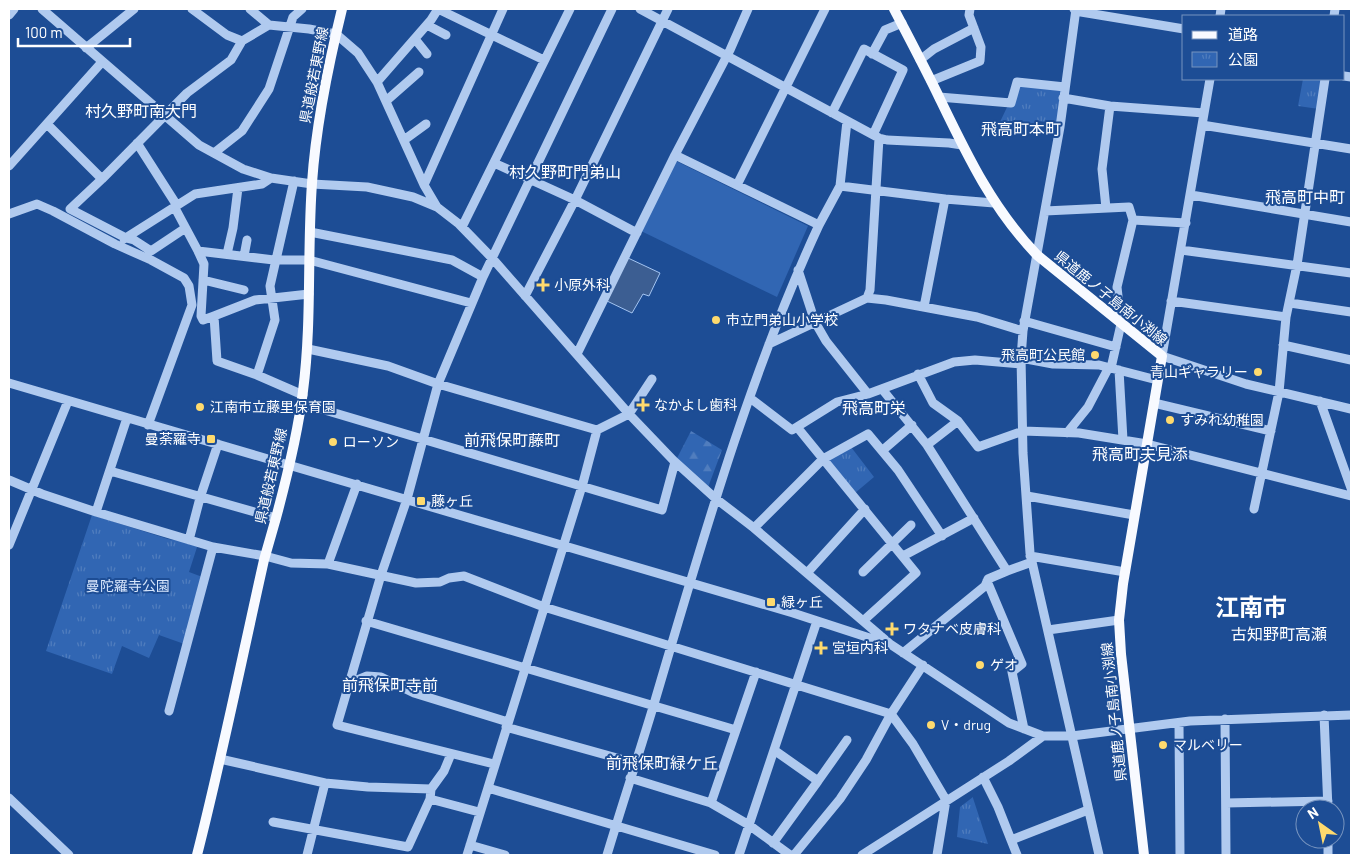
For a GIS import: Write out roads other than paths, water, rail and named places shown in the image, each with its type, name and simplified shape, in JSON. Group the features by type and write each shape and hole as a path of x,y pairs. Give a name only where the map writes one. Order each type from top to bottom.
{"main road":[{"name":"県道般若東野線","path":"197,855 265,556 289,464 302,399 308,350 310,232 317,126 342,9"},
{"name":"県道鹿ノ子島南小渕線","path":"894,9 962,145 994,203 1037,255 1162,356 1134,515 1119,620 1121,654 1144,855"}],"street":[{"path":"9,15 14,9"},
{"path":"86,48 134,9"},
{"path":"192,9 227,35 242,40"},
{"path":"250,9 269,25 336,34 358,53 377,82 424,185 437,208"},
{"path":"214,153 242,130 269,89 293,17 302,9"},
{"path":"377,82 427,25 438,9 544,60"},
{"path":"424,185 502,9"},
{"path":"462,228 570,9"},
{"path":"494,764 337,726 366,621 407,499 438,384 471,302 612,9"},
{"path":"640,9 876,136 887,140 962,145"},
{"path":"525,296 575,200 668,9"},
{"path":"577,354 675,155 727,55 748,9"},
{"path":"737,185 825,9"},
{"path":"931,81 980,61 981,47 969,15 970,9"},
{"path":"1099,855 1031,559 1023,453 1021,361 1024,321 1064,98 1075,9 1081,12 1182,29"},
{"path":"47,10 86,48 199,145 243,169 271,178 312,184 367,187 413,197 437,208 462,228 492,258 629,414 675,462 715,498 754,528 890,644 998,717 1043,736 1072,736 1225,719 1351,715"},
{"path":"872,54 885,30 902,24"},
{"path":"184,229 151,251 134,240 126,238 70,209 187,93 232,60 242,40 269,25"},
{"path":"427,25 446,35"},
{"path":"920,60 934,49 974,28"},
{"path":"415,39 427,54"},
{"path":"832,113 864,50 903,70 876,136 876,190 870,290 867,298"},
{"path":"9,166 102,62"},
{"path":"386,101 419,72"},
{"path":"1210,80 1162,356 1246,384 1351,409"},
{"path":"1254,509 1279,392 1286,317 1297,265 1325,80"},
{"path":"939,97 1011,103 1017,82 1065,87"},
{"path":"1064,98 1110,106 1204,113"},
{"path":"1106,208 1102,170 1110,106"},
{"path":"607,855 715,498 769,344 798,270 840,186 847,121"},
{"path":"47,124 102,179"},
{"path":"404,140 426,124"},
{"path":"1202,125 1314,144 1351,148"},
{"path":"137,144 175,206 204,264 201,316 203,320 256,300 309,294"},
{"path":"675,155 819,225"},
{"path":"494,163 575,200 637,233"},
{"path":"116,244 195,194 262,184 271,178"},
{"path":"257,375 275,320 270,286 294,181"},
{"path":"840,186 994,203"},
{"path":"228,254 238,188"},
{"path":"1191,195 1351,222"},
{"path":"924,307 945,199"},
{"path":"11,211 37,204 184,278 192,296 192,305 148,425"},
{"path":"1045,211 1129,207 1133,220 1117,287 1121,324 1113,368 1123,440"},
{"path":"1133,220 1186,223"},
{"path":"310,232 452,260 483,277"},
{"path":"244,256 247,240"},
{"path":"1181,250 1351,273"},
{"path":"198,251 276,260 309,260 471,302"},
{"path":"798,270 815,322 826,341 868,394"},
{"path":"203,280 244,290"},
{"path":"769,344 867,298 978,317 1023,331"},
{"path":"1172,301 1286,317"},
{"path":"1290,303 1351,312"},
{"path":"214,316 217,361 257,375 302,399 424,439 662,510 675,462"},
{"path":"1024,321 1116,347"},
{"path":"1283,345 1351,360"},
{"path":"308,350 388,366 438,384 597,430 629,414 652,379"},
{"path":"750,398 792,430 836,402 868,394 954,362 975,360 1099,365 1158,380"},
{"path":"1067,433 1088,407 1113,368"},
{"path":"918,374 933,403 958,421 978,447 1023,431 1067,433 1123,440 1147,444 1351,496"},
{"path":"9,383 689,582 890,644"},
{"path":"882,389 927,445 1007,571"},
{"path":"9,545 68,401"},
{"path":"1320,401 1351,488"},
{"path":"1154,403 1271,431"},
{"path":"96,512 127,418"},
{"path":"927,445 958,421"},
{"path":"883,450 912,425"},
{"path":"797,427 916,573 863,621"},
{"path":"467,855 597,430"},
{"path":"754,528 823,459 868,434 898,470 942,536"},
{"path":"189,540 200,498 218,444"},
{"path":"110,471 276,518"},
{"path":"9,480 31,490 147,529 213,547 265,556 290,563 328,564 416,582 440,582 449,578 464,576 544,607 891,714 913,744 946,800 937,855"},
{"path":"328,564 356,484"},
{"path":"1027,496 1134,515"},
{"path":"807,573 865,509"},
{"path":"903,556 974,518"},
{"path":"863,572 911,525"},
{"path":"169,711 213,547"},
{"path":"903,653 985,586 988,579 1031,559 1125,572"},
{"path":"987,581 1022,664 1012,672 1024,729"},
{"path":"1048,630 1119,620"},
{"path":"366,621 736,730"},
{"path":"739,855 817,621"},
{"path":"630,778 711,803 792,855 840,799 866,760 891,714 923,665"},
{"path":"711,803 756,672"},
{"path":"350,682 367,676 381,677 414,693 635,763"},
{"path":"1324,715 1328,799"},
{"path":"1225,719 1226,855"},
{"path":"1179,723 1180,855"},
{"path":"863,855 1043,736"},
{"path":"773,843 847,740"},
{"path":"774,750 818,781"},
{"path":"273,822 313,831 408,847 430,799 432,789 444,771 451,754"},
{"path":"220,759 325,783 368,787 432,789"},
{"path":"983,777 1017,855"},
{"path":"307,855 325,783"},
{"path":"488,788 715,855"},
{"path":"9,798 69,855"},
{"path":"430,799 479,812"},
{"path":"1226,803 1295,804"},
{"path":"1011,840 1088,810"},
{"path":"470,845 505,855"}],"place":[{"name":"小原外科","path":"543,285"},
{"name":"市立門弟山小学校","path":"716,320"},
{"name":"飛高町公民館","path":"1095,355"},
{"name":"青山ギャラリー","path":"1258,372"},
{"name":"なかよし歯科","path":"643,405"},
{"name":"江南市立藤里保育園","path":"200,407"},
{"name":"すみれ幼稚園","path":"1170,420"},
{"name":"曼荼羅寺","path":"211,439"},
{"name":"ローソン","path":"333,442"},
{"name":"藤ヶ丘","path":"421,501"},
{"name":"緑ヶ丘","path":"771,602"},
{"name":"ワタナベ皮膚科","path":"892,629"},
{"name":"宮垣内科","path":"821,648"},
{"name":"ゲオ","path":"980,665"},
{"name":"V・drug","path":"931,725"},
{"name":"マルベリー","path":"1163,745"}],"district":[{"name":"村久野町南大門","path":"141,111"},
{"name":"飛高町本町","path":"1021,129"},
{"name":"村久野町門弟山","path":"565,172"},
{"name":"飛高町中町","path":"1305,197"},
{"name":"飛高町栄","path":"874,408"},
{"name":"前飛保町藤町","path":"512,440"},
{"name":"飛高町夫見添","path":"1140,454"},
{"name":"江南市","path":"1251,608"},
{"name":"古知野町高瀬","path":"1279,634"},
{"name":"前飛保町寺前","path":"390,685"},
{"name":"前飛保町緑ケ丘","path":"662,763"}],"park label":[{"name":"曼陀羅寺公園","path":"128,586"}]}
